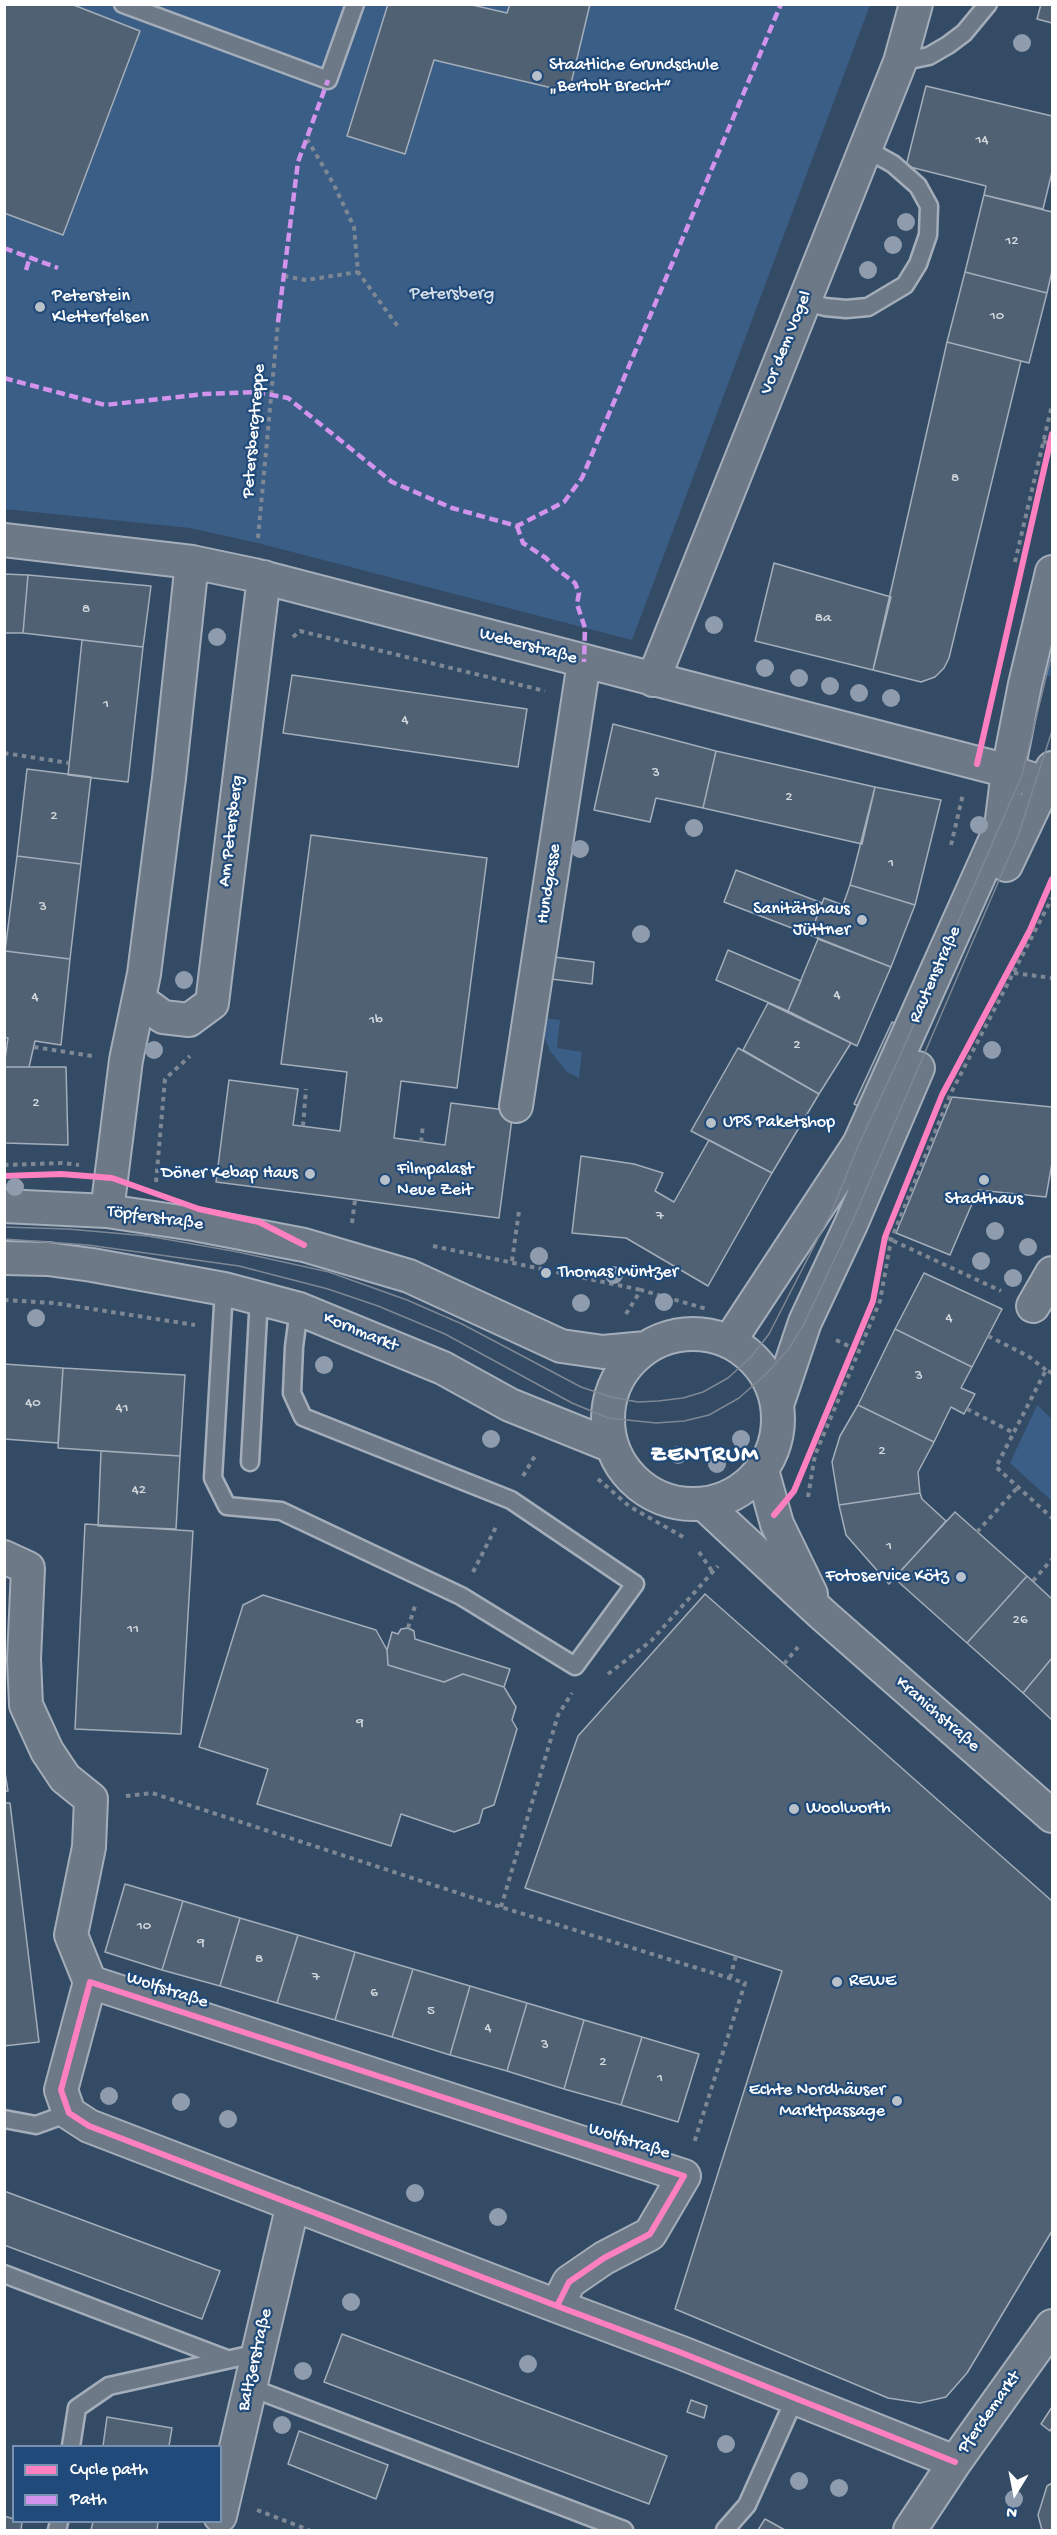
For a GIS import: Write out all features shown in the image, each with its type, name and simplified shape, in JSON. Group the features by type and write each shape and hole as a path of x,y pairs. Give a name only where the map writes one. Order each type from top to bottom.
{"street":[{"name":"Vor dem Vogel","path":"653,680 900,62 916,4"},
{"name":"Weberstraße","path":"4,540 192,562 264,577 1008,771 1049,776"},
{"path":"107,1211 126,1060 140,1000 169,778 192,562"},
{"name":"Rautenstraße","path":"729,1342 859,1143 1001,827 1008,771 1025,684 1053,572"},
{"name":"Am Petersberg","path":"140,1000 163,1017 189,1020 212,1003 264,577"},
{"name":"Hundgasse","path":"516,1106 584,662"},
{"name":"Rautenstraße","path":"777,1404 805,1322 852,1222 1018,836 1049,776"},
{"name":"Töpferstraße","path":"4,1206 107,1211 194,1224 304,1245 409,1276 561,1346 603,1352"},
{"name":"Kornmarkt","path":"4,1258 48,1259 92,1265 224,1289 299,1309 443,1368 510,1405 612,1446"},
{"path":"1033,1306 1053,1273"},
{"path":"603,1352 646,1348 674,1336 702,1335 729,1342 752,1357 766,1374 777,1404 777,1436 762,1470 738,1492 704,1504 684,1504 660,1498 639,1485 624,1469 612,1446 608,1418 611,1397 625,1368 646,1348"},
{"name":"Kranichstraße","path":"762,1470 777,1524 822,1614"},
{"name":"Kranichstraße","path":"704,1504 822,1614 1053,1816"},
{"path":"4,1557 28,1568 24,1659 26,1705 47,1751 65,1778 91,1799 89,1846 71,1935 90,1982 61,2090 79,2120 955,2462"},
{"name":"Wolfstraße","path":"90,1982 684,2176 650,2234 604,2258 569,2282 557,2306"},
{"name":"Baltzerstraße","path":"222,2512 249,2387 294,2204"},
{"name":"Pferdemarkt","path":"910,2530 955,2462 1053,2326"}],"lane":[{"path":"123,4 328,80 355,4"},
{"path":"900,62 929,56 948,45 964,33 988,4"},
{"path":"804,301 825,307 846,309 868,307 905,285 918,264 928,235 929,206 918,186 893,164 866,149"},
{"path":"224,1289 213,1478 227,1506 281,1510 461,1596 575,1666 635,1584 511,1500 303,1417 292,1393 294,1347 299,1309"},
{"path":"250,1462 259,1298"},
{"path":"4,2119 36,2125 79,2120"},
{"path":"4,2274 227,2359"},
{"path":"71,2445 77,2408 109,2386 258,2353"},
{"path":"249,2387 624,2530"},
{"path":"725,2530 747,2505 795,2398"}],"path":[{"path":"307,139 333,183 354,227 358,272 399,328"},
{"path":"284,276 306,280 358,272"},
{"path":"1022,563 1048,444 1053,434"},
{"path":"285,644 300,631 578,699"},
{"path":"4,753 69,763"},
{"path":"951,795 962,798"},
{"path":"777,1524 806,1510 815,1455 873,1302 888,1238 942,1095 1030,930 1048,890"},
{"path":"888,1238 951,1093 1053,898"},
{"path":"1014,974 1053,978"},
{"path":"34,1047 126,1060"},
{"path":"155,1185 165,1079 191,1055"},
{"path":"303,1126 306,1089"},
{"path":"422,1142 423,1125"},
{"path":"354,1210 355,1200"},
{"path":"512,1261 519,1210"},
{"path":"888,1238 1033,1306"},
{"path":"603,1352 641,1290 717,1312"},
{"path":"4,1300 54,1303 222,1329"},
{"path":"805,1322 856,1350"},
{"path":"988,1336 1028,1356 1053,1374"},
{"path":"808,1458 856,1350"},
{"path":"1046,1370 996,1467 1053,1518"},
{"path":"967,1409 1014,1432"},
{"path":"522,1479 553,1424"},
{"path":"977,1532 1018,1487"},
{"path":"484,1550 495,1529"},
{"path":"605,1677 613,1668 651,1641 712,1571 748,1544"},
{"path":"1033,1581 1053,1559"},
{"path":"784,1664 798,1647"},
{"path":"501,1907 558,1715 573,1691 582,1689"},
{"path":"91,1799 152,1793 501,1907 745,1983 684,2176"},
{"path":"730,1978 736,1956"},
{"path":"222,2512 309,2530"}],"green space":[{"name":"Petersberg","path":"4,5 870,5 632,640 258,543 190,528 5,509"},
{"path":"1052,623 1052,677 1040,674"},
{"path":"544,1018 560,1020 557,1048 582,1052 579,1078 567,1072 550,1051 545,1038"},
{"path":"1037,1405 1052,1419 1052,1501 1010,1463"}],"building":[{"path":"4,4 71,4 140,31 63,235 4,213"},
{"name":"Staatliche Grundschule „Bertolt Brecht“","path":"388,4 468,4 507,13 510,4 590,4 569,92 434,60 405,154 347,136"},
{"path":"1041,4 1052,4 1052,23 1037,19"},
{"path":"926,86 1052,116 1052,172 1043,209 984,195 986,186 906,166"},
{"path":"984,195 1052,212 1052,271 1047,293 965,272"},
{"path":"965,272 1047,293 1029,363 947,342"},
{"path":"947,342 1021,361 949,658 944,668 935,677 921,682 873,670"},
{"path":"774,563 891,597 873,670 755,641"},
{"path":"4,574 28,575 23,633 4,633"},
{"path":"28,575 151,586 143,647 23,633"},
{"path":"82,640 143,647 128,782 68,775"},
{"path":"292,675 527,709 518,767 283,733"},
{"path":"613,724 716,751 703,808 656,798 650,822 594,810"},
{"path":"716,751 875,787 862,844 703,808"},
{"path":"27,769 91,777 81,864 17,856"},
{"path":"875,787 941,800 915,905 850,885"},
{"name":"Filmpalast Neue Zeit","path":"311,835 487,858 457,1088 401,1081 394,1138 445,1145 451,1103 513,1111 499,1218 216,1182 229,1080 298,1089 293,1125 340,1131 347,1072 281,1064"},
{"path":"17,856 81,864 70,959 5,951"},
{"path":"736,870 822,903 810,935 724,902"},
{"name":"Sanitätshaus Jüttner","path":"850,885 915,905 891,967 810,935 824,898 843,905"},
{"path":"818,939 891,967 857,1046 788,1011"},
{"path":"728,950 801,981 788,1011 716,980"},
{"path":"5,951 70,959 61,1045 35,1041 29,1067 4,1067 8,1038 4,1037"},
{"path":"554,957 594,962 592,984 551,979"},
{"path":"768,1003 851,1043 819,1094 743,1050"},
{"path":"892,1022 904,1028 867,1110 854,1104"},
{"path":"738,1048 819,1094 772,1173 691,1131"},
{"path":"4,1067 66,1067 68,1145 5,1143"},
{"name":"Stadthaus","path":"952,1097 1052,1107 1052,1163 1046,1197 978,1190 950,1255 896,1233"},
{"path":"709,1140 772,1173 708,1286 626,1238 572,1233 581,1156 634,1164 663,1173 655,1191 674,1202"},
{"path":"924,1273 1002,1309 972,1367 895,1329"},
{"path":"895,1329 972,1367 961,1388 975,1394 964,1414 951,1407 934,1442 858,1405"},
{"path":"4,1364 63,1368 58,1443 4,1439"},
{"path":"63,1368 185,1375 180,1456 58,1448"},
{"path":"858,1405 934,1442 918,1472 920,1493 839,1505 832,1462 840,1436"},
{"path":"101,1451 180,1456 176,1529 98,1526"},
{"path":"920,1493 922,1499 946,1521 889,1584 846,1535 839,1505"},
{"name":"Fotoservice Kötz","path":"955,1512 1027,1576 967,1643 894,1578"},
{"path":"85,1524 193,1531 181,1734 75,1729"},
{"path":"1027,1576 1052,1599 1052,1658 1023,1693 967,1643"},
{"name":"Echte Nordhäuser Marktpassage","path":"705,1594 1052,1901 1052,2231 967,2373 946,2397 920,2403 888,2398 675,2309 782,1971 525,1888 578,1736"},
{"path":"263,1595 376,1630 387,1650 388,1665 444,1682 463,1674 504,1687 516,1707 512,1720 517,1729 494,1805 483,1809 479,1823 454,1832 401,1814 391,1846 257,1804 268,1769 199,1747 243,1605"},
{"path":"408,1628 414,1631 415,1639 510,1669 504,1687 463,1674 444,1682 388,1665 387,1650 392,1632 398,1634 401,1629"},
{"path":"1052,1658 1052,1720 1023,1693"},
{"path":"4,1766 8,1791 4,1791"},
{"path":"4,1803 10,1803 39,2042 4,2046"},
{"path":"125,1884 183,1901 162,1970 105,1952"},
{"path":"183,1901 240,1918 220,1986 162,1970"},
{"path":"240,1918 298,1935 277,2003 220,1986"},
{"path":"298,1935 355,1952 335,2020 277,2003"},
{"path":"355,1952 413,1969 392,2037 335,2020"},
{"path":"413,1969 470,1986 450,2055 392,2037"},
{"path":"470,1986 527,2003 507,2071 450,2055"},
{"path":"527,2003 584,2020 564,2089 507,2071"},
{"path":"584,2020 642,2037 621,2105 564,2089"},
{"path":"642,2037 699,2054 678,2122 621,2105"},
{"path":"4,2191 220,2271 202,2319 4,2245"},
{"path":"342,2334 667,2456 649,2504 324,2382"},
{"path":"691,2400 707,2406 704,2418 687,2412"},
{"path":"1052,2407 1052,2427 1050,2431 1041,2424"},
{"path":"107,2417 172,2428 169,2445 103,2445"},
{"path":"299,2431 388,2465 376,2499 288,2464"},
{"path":"1052,2483 1052,2530 1042,2530 1038,2515 1047,2486"},
{"path":"4,2516 12,2518 12,2523 22,2523 21,2530 4,2530"},
{"path":"765,2519 785,2530 758,2530"},
{"path":"93,2523 158,2523 157,2530 91,2530"}],"tram line":[{"path":"4,1227 68,1229 148,1236 238,1252 329,1272 407,1300 462,1324 581,1387 611,1397 638,1402 658,1401 683,1398 703,1392 728,1378 751,1357 769,1334 831,1213 859,1144 900,1056 1022,775 1052,653"},
{"path":"4,1239 88,1245 239,1266 328,1289 378,1306 445,1334 572,1403 608,1418 656,1423 684,1421 709,1415 739,1398 766,1374 788,1350 805,1322 852,1222 1018,836 1052,731"}],"marked path":[{"path":"4,378 105,405 204,394 256,392 288,398 392,482 452,508 517,526 564,502 582,478 781,4"},
{"path":"278,322 298,162 328,80"},
{"path":"4,248 58,268"},
{"path":"26,270 30,257"},
{"path":"517,526 523,543 546,558 575,583 579,593 577,604 585,628 584,662"}],"cycle path":[{"path":"977,764 1052,434"},
{"path":"774,1515 794,1491 873,1301 885,1237 942,1095 1030,930 1052,879"},
{"path":"4,1176 61,1174 112,1178 199,1209 259,1222 304,1245"},
{"path":"557,2306 569,2282 604,2258 650,2234 684,2176 90,1982 61,2090 69,2113 89,2126 557,2306 682,2353 955,2462"}],"place":[{"name":"Staatliche Grundschule „Bertolt Brecht“","path":"537,76"},
{"name":"Peterstein Kletterfelsen","path":"40,307"},
{"name":"Sanitätshaus Jüttner","path":"862,920"},
{"name":"UPS Paketshop","path":"711,1123"},
{"name":"Döner Kebap Haus","path":"310,1174"},
{"name":"Filmpalast Neue Zeit","path":"385,1180"},
{"name":"Stadthaus","path":"984,1180"},
{"name":"Thomas Müntzer","path":"546,1273"},
{"name":"Fotoservice Kötz","path":"961,1577"},
{"name":"Woolworth","path":"794,1809"},
{"name":"REWE","path":"837,1982"},
{"name":"Echte Nordhäuser Marktpassage","path":"897,2101"}],"district":[{"name":"ZENTRUM","path":"705,1456"}]}
